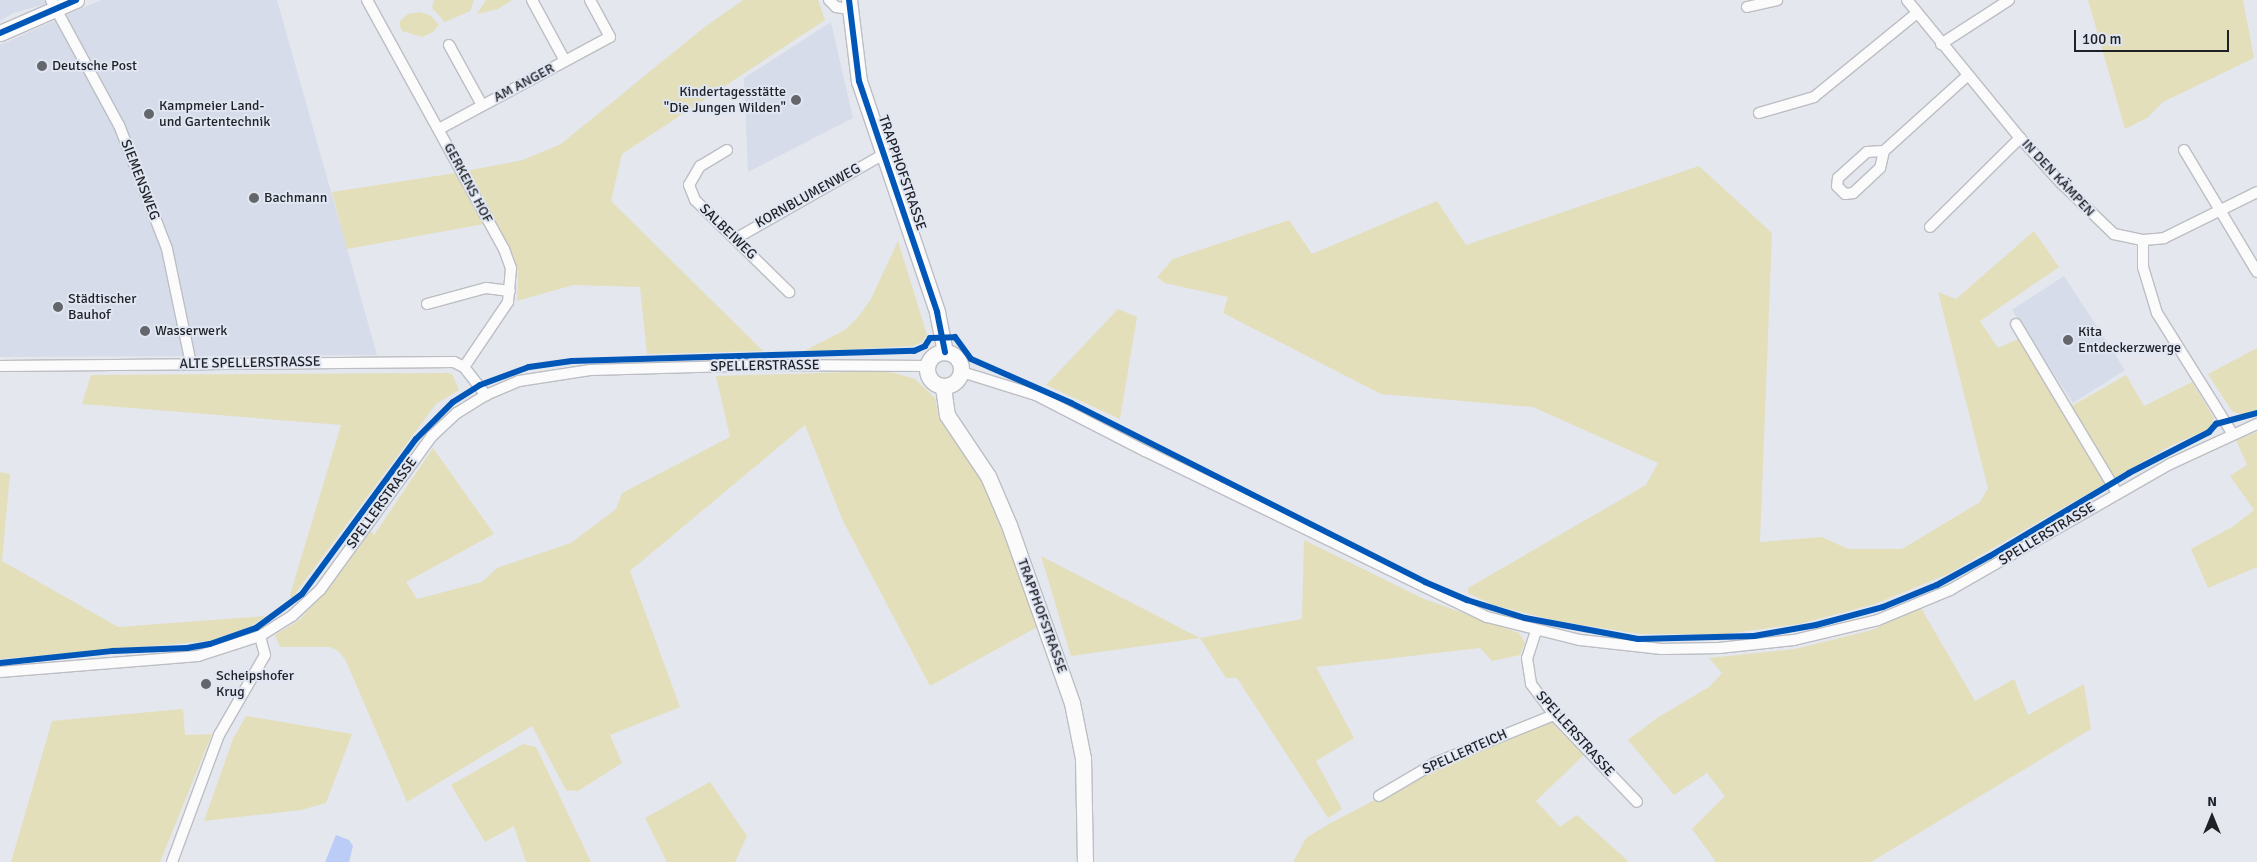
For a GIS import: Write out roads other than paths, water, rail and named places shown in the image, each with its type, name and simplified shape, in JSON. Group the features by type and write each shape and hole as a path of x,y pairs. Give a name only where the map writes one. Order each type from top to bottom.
{"street":[{"path":"0,33 54,4 76,0"},
{"name":"GERKENS HOF","path":"367,0 504,249 511,268 508,302 464,367"},
{"path":"532,0 566,61"},
{"name":"AM ANGER","path":"439,129 610,37 590,0"},
{"name":"TRAPPHOFSTRASSE","path":"830,0 836,7 849,5 859,81 882,155 937,312 945,352"},
{"path":"1747,7 1777,0"},
{"name":"IN DEN KÄMPEN","path":"1907,0 1967,76 2020,138 2105,228 2124,238 2143,240 2164,238 2222,211 2257,192"},
{"path":"1942,44 2009,0"},
{"name":"SIEMENSWEG","path":"54,4 119,125 130,153 166,249 191,364"},
{"path":"1758,113 1814,96 1917,13"},
{"path":"448,45 482,105"},
{"path":"1884,151 1867,152 1838,178 1837,186 1845,194 1853,193 1880,168 1884,151 1967,76"},
{"path":"1930,227 2020,138"},
{"name":"SALBEIWEG","path":"727,150 700,166 689,185 695,200 789,292"},
{"path":"2184,150 2257,272"},
{"name":"KORNBLUMENWEG","path":"735,239 882,155"},
{"path":"2143,240 2143,267 2157,314 2232,433"},
{"path":"427,304 486,288 510,290"},
{"path":"2016,324 2117,493"},
{"path":"945,352 954,355 961,362 962,372 953,384 943,387 929,377 927,366 936,354 945,352"},
{"name":"ALTE SPELLERSTRASSE","path":"0,366 454,362 464,367"},
{"name":"SPELLERSTRASSE","path":"0,672 198,656 260,636 292,616 320,590 432,436 457,413 486,394 519,381 590,370 784,365 927,366"},
{"path":"464,367 486,394"},
{"name":"SPELLERSTRASSE","path":"962,372 1036,395 1145,451 1487,618 1580,640 1662,649 1719,648 1794,640 1878,620 1950,590 2117,493 2232,433 2257,424"},
{"name":"TRAPPHOFSTRASSE","path":"943,387 947,415 988,476 1009,524 1072,703 1083,758 1085,862"},
{"name":"SPELLERSTRASSE","path":"1536,631 1527,658 1528,673 1536,692 1554,715 1637,802"},
{"path":"172,862 219,734 265,654 260,636"},
{"name":"SPELLERTEICH","path":"1379,796 1435,763 1554,715"}],"water":[{"path":"336,835 349,840 353,846 349,862 325,862"}],"place":[{"name":"Deutsche Post","path":"42,66"},
{"name":"Kindertagesstätte \"Die Jungen Wilden\"","path":"796,100"},
{"name":"Kampmeier Land- und Gartentechnik","path":"149,114"},
{"name":"Bachmann","path":"254,198"},
{"name":"Städtischer Bauhof","path":"58,307"},
{"name":"Wasserwerk","path":"145,331"},
{"name":"Kita Entdeckerzwerge","path":"2068,340"},
{"name":"Scheipshofer Krug","path":"206,684"}]}
